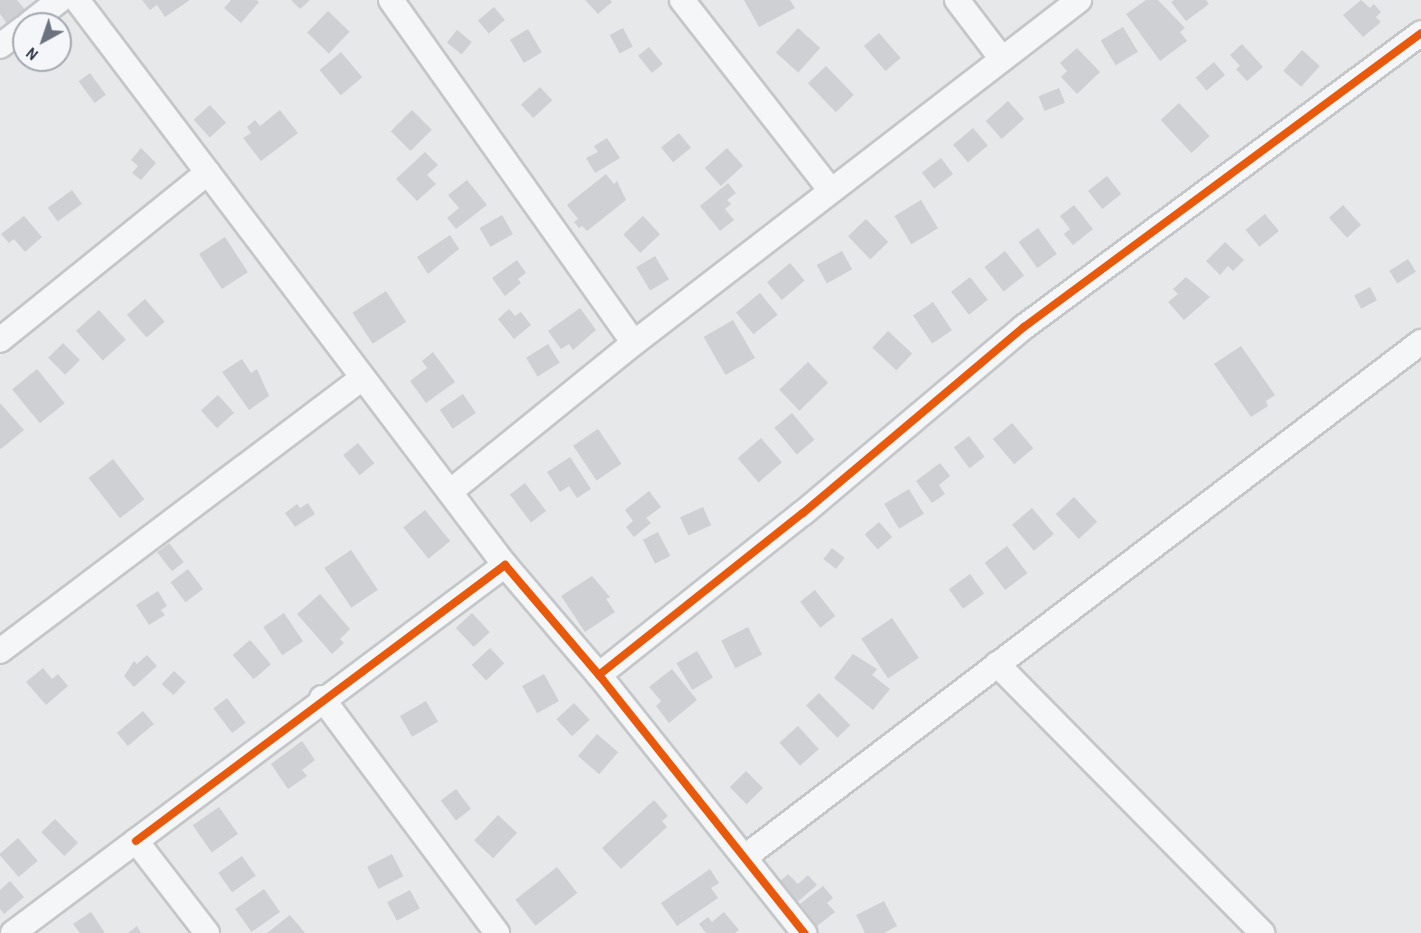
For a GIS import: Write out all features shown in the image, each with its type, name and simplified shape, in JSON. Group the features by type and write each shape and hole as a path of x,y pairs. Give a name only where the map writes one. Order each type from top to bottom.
{"street":[{"path":"44,12 60,0"},
{"path":"77,0 505,565 599,675 804,933"},
{"path":"391,0 634,342"},
{"path":"682,0 831,191"},
{"path":"957,0 1002,59"},
{"path":"451,491 634,342 1079,0"},
{"path":"599,675 803,513 1024,327 1421,33"},
{"path":"0,340 208,172"},
{"path":"745,857 1421,342"},
{"path":"0,651 362,378"},
{"path":"13,933 322,698 505,565"},
{"path":"997,664 1262,933"},
{"path":"322,698 497,933"},
{"path":"136,841 207,933"}],"building":[{"path":"0,0 17,0 26,11 12,12 12,22 8,25 0,14"},
{"path":"142,0 190,0 165,17 157,5 150,10"},
{"path":"231,0 259,2 241,23 224,8"},
{"path":"291,0 310,0 300,9"},
{"path":"585,0 610,0 612,2 598,14"},
{"path":"744,0 790,0 795,8 759,27"},
{"path":"1146,0 1158,0 1185,28 1180,32 1187,41 1160,61 1126,14"},
{"path":"1174,0 1206,0 1209,4 1186,21 1171,2"},
{"path":"1361,0 1370,8 1374,4 1381,12 1376,17 1381,22 1363,37 1343,15"},
{"path":"494,7 505,20 489,34 478,20"},
{"path":"328,11 350,32 329,53 307,33"},
{"path":"1123,27 1138,52 1116,65 1101,40"},
{"path":"623,28 633,47 620,54 610,35"},
{"path":"798,28 820,48 798,73 776,53"},
{"path":"528,29 542,52 524,63 510,40"},
{"path":"457,30 472,42 462,54 447,42"},
{"path":"879,33 901,58 886,71 864,46"},
{"path":"1242,44 1263,67 1247,81 1236,69 1240,66 1230,55"},
{"path":"649,47 663,64 652,73 638,56"},
{"path":"1077,48 1100,72 1077,94 1061,77 1067,71 1060,63"},
{"path":"1302,50 1320,66 1301,87 1283,71"},
{"path":"341,52 362,77 341,95 320,70"},
{"path":"1214,62 1225,75 1207,90 1196,77"},
{"path":"826,66 854,95 836,112 808,83"},
{"path":"90,73 106,95 95,103 79,81"},
{"path":"540,87 552,100 533,118 521,105"},
{"path":"1059,88 1065,103 1045,111 1039,96"},
{"path":"1008,101 1024,119 1002,139 986,121"},
{"path":"1179,103 1210,136 1191,153 1161,120"},
{"path":"210,105 226,123 210,138 194,120"},
{"path":"280,110 298,133 261,161 243,138 251,133 247,127 255,120 260,126"},
{"path":"412,110 432,130 411,151 391,131"},
{"path":"973,128 988,146 968,162 953,145"},
{"path":"679,133 691,148 673,162 661,147"},
{"path":"607,138 620,158 595,173 586,158 598,152 594,146"},
{"path":"141,148 156,163 141,180 132,173 138,166 131,160"},
{"path":"727,148 743,166 721,186 705,168"},
{"path":"425,152 438,165 427,175 436,184 417,201 396,179"},
{"path":"941,158 953,174 934,188 922,172"},
{"path":"606,174 614,184 617,181 626,200 587,231 582,226 579,228 574,222 578,219 567,205"},
{"path":"1107,176 1121,194 1102,209 1088,191"},
{"path":"467,180 487,205 456,229 447,218 459,208 448,195"},
{"path":"728,183 736,193 727,200 731,204 725,209 734,220 720,231 700,206"},
{"path":"72,190 82,204 58,221 48,208"},
{"path":"921,200 938,228 911,244 894,216"},
{"path":"1074,205 1093,229 1073,245 1064,234 1070,229 1060,216"},
{"path":"1343,205 1361,225 1347,238 1329,218"},
{"path":"1265,214 1279,231 1259,247 1246,230"},
{"path":"502,215 513,234 490,247 479,228"},
{"path":"24,216 42,237 25,252 14,239 9,243 1,234"},
{"path":"643,216 660,234 640,253 623,234"},
{"path":"866,219 888,242 870,259 848,236"},
{"path":"1038,228 1057,254 1037,268 1019,242"},
{"path":"450,235 459,249 428,274 417,257"},
{"path":"225,237 248,272 222,289 199,254"},
{"path":"1225,242 1244,260 1233,271 1228,266 1220,275 1206,261"},
{"path":"842,251 852,269 827,283 817,265"},
{"path":"1005,251 1024,275 1004,291 985,267"},
{"path":"655,256 669,279 650,290 636,267"},
{"path":"1408,259 1416,272 1397,283 1389,271"},
{"path":"517,260 526,273 518,279 521,283 505,296 492,278"},
{"path":"790,263 805,281 782,300 767,282"},
{"path":"970,277 988,300 969,315 951,292"},
{"path":"1186,277 1210,297 1184,320 1168,302 1178,294 1173,289"},
{"path":"1370,287 1377,300 1361,309 1354,295"},
{"path":"386,291 406,322 373,344 352,313"},
{"path":"760,293 778,315 754,334 736,313"},
{"path":"145,299 165,322 147,337 127,315"},
{"path":"933,302 952,330 932,344 913,315"},
{"path":"580,308 596,330 573,350 569,344 561,349 548,331"},
{"path":"509,309 515,316 521,312 531,325 514,339 498,319"},
{"path":"99,310 126,340 103,360 76,331"},
{"path":"733,320 755,358 726,375 704,337"},
{"path":"888,331 912,354 896,370 872,348"},
{"path":"63,343 80,360 65,375 48,358"},
{"path":"548,344 560,363 538,376 526,358"},
{"path":"1241,346 1275,395 1266,401 1268,406 1251,417 1214,364"},
{"path":"433,352 455,382 426,403 410,381 427,368 422,361"},
{"path":"242,359 251,373 257,369 269,396 249,410 222,372"},
{"path":"808,362 828,383 799,411 779,390"},
{"path":"37,369 65,403 40,423 12,389"},
{"path":"463,394 476,413 453,429 440,410"},
{"path":"218,395 234,413 217,428 201,410"},
{"path":"0,403 24,430 1,449 0,448"},
{"path":"792,413 814,440 797,455 774,428"},
{"path":"1012,423 1033,448 1014,464 993,439"},
{"path":"598,429 621,464 597,481 573,446"},
{"path":"969,436 985,457 969,468 954,447"},
{"path":"761,438 782,462 759,482 738,458"},
{"path":"358,443 374,463 360,475 343,455"},
{"path":"570,457 591,489 577,498 569,486 560,492 547,472"},
{"path":"113,459 144,499 120,518 89,478"},
{"path":"940,463 950,476 939,485 945,494 932,503 916,481"},
{"path":"525,483 546,511 531,522 510,494"},
{"path":"909,489 924,514 899,529 884,504"},
{"path":"649,491 661,507 646,518 651,523 634,537 626,527 633,521 625,510"},
{"path":"1074,497 1097,522 1079,539 1056,514"},
{"path":"308,503 315,514 295,527 285,513 297,504 300,508"},
{"path":"703,507 711,525 688,535 680,517"},
{"path":"1032,508 1054,534 1034,551 1012,525"},
{"path":"425,510 450,541 428,559 403,528"},
{"path":"879,522 892,537 878,550 865,534"},
{"path":"658,532 670,556 655,564 643,540"},
{"path":"169,543 184,562 172,571 157,552"},
{"path":"1007,546 1027,573 1005,590 985,563"},
{"path":"832,548 845,558 836,569 823,559"},
{"path":"351,550 378,590 351,608 324,568"},
{"path":"188,569 203,589 185,602 170,582"},
{"path":"970,574 984,593 963,609 949,589"},
{"path":"592,576 610,597 606,599 615,612 585,632 561,596"},
{"path":"815,590 835,616 820,628 800,602"},
{"path":"158,591 167,606 161,610 165,615 149,625 136,605"},
{"path":"320,594 350,629 340,639 344,643 332,654 297,614"},
{"path":"284,613 303,641 282,655 263,627"},
{"path":"472,613 490,632 474,647 456,628"},
{"path":"892,618 919,658 888,678 861,639"},
{"path":"748,627 762,655 735,668 721,641"},
{"path":"250,640 271,664 254,679 233,655"},
{"path":"490,648 504,663 486,680 472,665"},
{"path":"697,651 713,678 692,690 676,663"},
{"path":"853,654 877,669 872,675 890,689 873,710 834,678"},
{"path":"147,655 157,666 134,687 124,676 134,661 137,664"},
{"path":"43,668 52,679 58,674 68,686 46,705 26,682"},
{"path":"672,669 697,700 669,723 656,706 661,701 649,687"},
{"path":"174,671 186,682 173,695 162,684"},
{"path":"544,674 559,701 537,713 522,686"},
{"path":"819,693 850,725 837,738 806,706"},
{"path":"227,698 246,723 232,733 213,708"},
{"path":"426,701 438,722 412,737 400,716"},
{"path":"574,703 590,720 572,736 556,719"},
{"path":"143,711 154,724 128,746 117,733"},
{"path":"798,726 819,749 800,766 779,743"},
{"path":"597,734 618,752 599,774 578,756"},
{"path":"302,741 315,760 302,770 307,776 288,789 271,764"},
{"path":"746,771 763,788 747,804 730,787"},
{"path":"456,789 471,809 456,820 441,800"},
{"path":"654,800 668,816 662,821 667,827 621,869 602,848"},
{"path":"219,807 238,834 212,852 193,825"},
{"path":"498,815 517,833 493,858 474,841"},
{"path":"55,819 78,843 64,856 41,832"},
{"path":"18,838 38,861 19,877 0,855"},
{"path":"392,854 403,876 378,889 367,867"},
{"path":"242,856 256,876 232,892 218,873"},
{"path":"557,867 577,893 536,926 515,900"},
{"path":"710,869 719,883 711,888 718,898 677,926 661,903"},
{"path":"788,874 798,884 808,875 817,885 794,905 776,885"},
{"path":"10,881 24,897 4,914 0,909 0,890"},
{"path":"823,886 833,898 827,903 835,912 817,926 800,904"},
{"path":"264,889 280,912 251,932 235,909"},
{"path":"410,890 420,909 397,921 387,902"},
{"path":"884,901 897,926 884,933 865,933 856,915"},
{"path":"91,912 105,933 80,933 73,924"},
{"path":"724,912 739,930 735,933 706,933 699,924 708,917 712,922"},
{"path":"290,915 305,933 267,933"},
{"path":"137,926 141,933 128,933"}],"cycle path":[{"path":"599,675 803,513 1024,327 1421,33"},
{"path":"136,841 505,565 599,675 804,933"}]}
